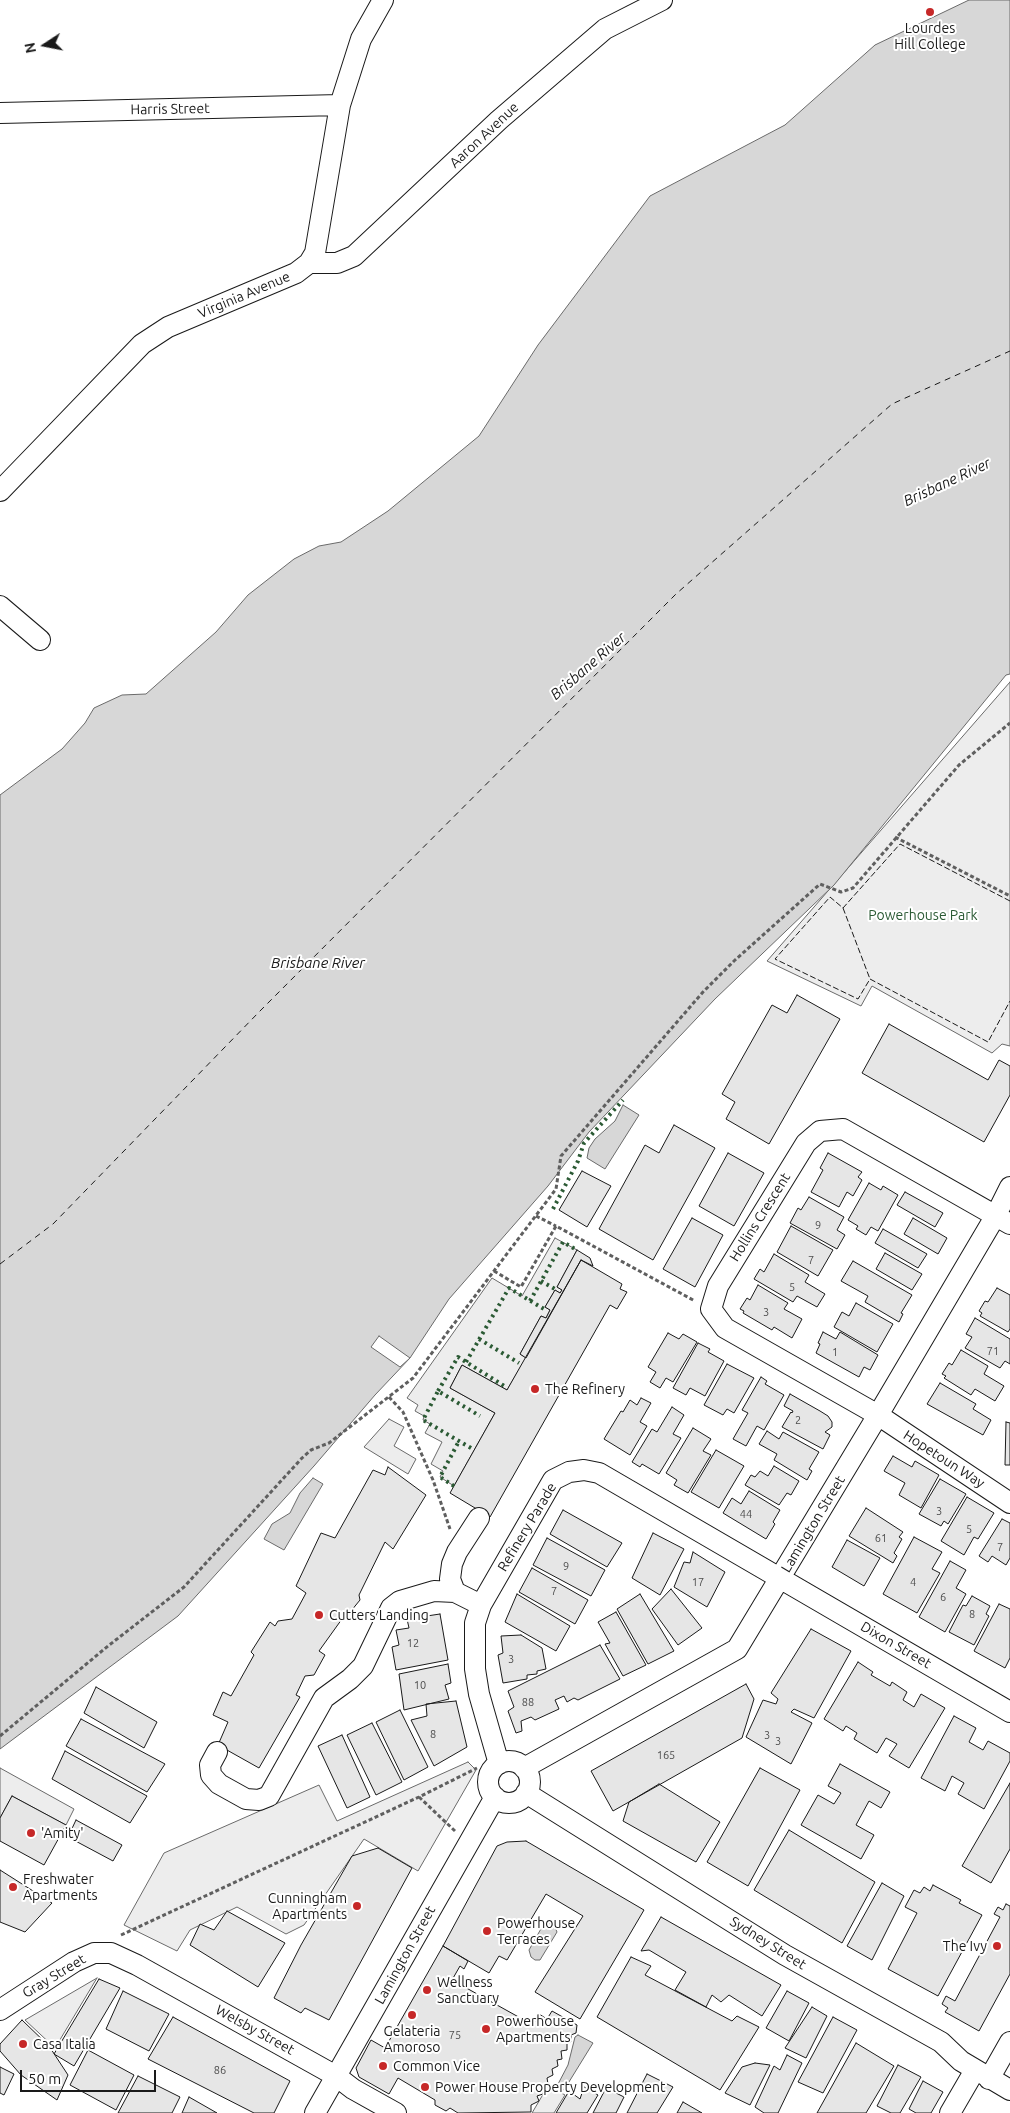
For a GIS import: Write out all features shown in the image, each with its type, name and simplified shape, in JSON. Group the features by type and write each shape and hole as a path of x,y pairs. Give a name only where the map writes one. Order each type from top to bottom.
{"street":[{"path":"309,263 315,253 340,104 361,39 383,0"},
{"name":"Aaron Avenue","path":"309,263 337,263 354,256 499,120 604,29 662,0"},
{"name":"Harris Street","path":"0,113 340,104"},
{"name":"Virginia Avenue","path":"0,491 142,344 168,327 296,273 309,263"},
{"path":"0,606 40,640"},
{"name":"Hollins Crescent","path":"711,1310 718,1286 723,1277 806,1143 820,1131 843,1129 1003,1219"},
{"name":"Lamington Street","path":"524,1768 737,1649 782,1578 878,1415 1003,1219 1010,1187"},
{"path":"711,1310 725,1328 878,1415"},
{"name":"Hopetoun Way","path":"878,1415 1010,1503"},
{"name":"Refinery Parade","path":"499,1764 479,1694 475,1669 475,1623 481,1605 553,1480 569,1472 584,1470 599,1473 782,1578"},
{"path":"455,1592 450,1579 452,1564 479,1518"},
{"name":"Dixon Street","path":"782,1578 1010,1712"},
{"path":"217,1752 210,1765 211,1775 219,1784 246,1799 259,1800 269,1796 324,1698 363,1666 391,1608 400,1601 434,1591 455,1592 481,1605"},
{"path":"512,1761 524,1768 530,1780 526,1793 518,1801 506,1802 495,1797 488,1786 488,1779 494,1768 499,1764 512,1761"},
{"name":"Sydney Street","path":"526,1793 785,1955 941,2042 961,2061 1010,2090"},
{"name":"Lamington Street","path":"315,2113 467,1843 495,1797"},
{"name":"Gray Street","path":"0,2010 74,1962 94,1953 111,1953"},
{"name":"Welsby Street","path":"111,1953 137,1965 336,2076 396,2113"},
{"path":"950,2113 1010,2042"}],"path":[{"path":"0,1736 108,1646 184,1587 311,1450 329,1443 413,1378 556,1189 561,1156 660,1039 703,992 811,891 820,884 840,892 853,888 959,765 1010,723"},
{"path":"896,837 1010,896"},
{"path":"536,1215 711,1310"},
{"path":"494,1271 521,1287 556,1226"},
{"path":"389,1397 403,1412 425,1460"},
{"path":"121,1934 419,1797 476,1768"},
{"path":"419,1797 467,1843"}],"shaded area":[{"name":"Powerhouse Park","path":"1010,682 1010,1046 1002,1044 992,1053 872,986 861,1006 767,961"},
{"path":"555,1238 577,1250 557,1287 562,1290 560,1293 555,1290 545,1307 550,1310 546,1318 541,1316 520,1354 526,1358 507,1390 462,1365 450,1388 495,1413 454,1486 440,1477 443,1471 431,1464 442,1442 425,1433 430,1424 423,1420 424,1416 415,1411 418,1405 407,1398 492,1278 522,1296"},
{"path":"389,1419 404,1427 394,1446 416,1459 408,1474 364,1447"},
{"path":"468,1762 476,1770 418,1871 364,1839 304,1925 286,1934 237,1907 190,1930 177,1951 124,1925 164,1853 319,1785 337,1821"},
{"path":"0,1768 74,1809 66,1825 12,1796 0,1818"},
{"path":"97,1978 55,2048 25,2020"},
{"path":"548,2086 565,2095 554,2113 532,2113"}],"water":[{"name":"Brisbane River","path":"969,0 1010,0 1010,674 1006,675 834,885 715,999 589,1132 548,1186 449,1299 410,1358 178,1616 0,1749 0,795 62,749 85,723 94,708 122,695 146,694 216,632 248,595 294,559 319,546 341,542 388,511 479,436 538,345 650,196 785,125 875,45"},
{"path":"623,1105 639,1115 605,1169 587,1158 589,1148 595,1139 615,1121"},
{"path":"313,1478 323,1484 284,1550 264,1539 272,1524 290,1513 300,1493"},
{"path":"547,1922 554,1925 557,1932 540,1960 535,1960 531,1957 529,1950 542,1927"},
{"path":"578,2035 593,2043 564,2090 557,2086 568,2065 575,2037"}],"pier":[{"path":"379,1336 410,1358 400,1367 371,1347"}],"building":[{"path":"797,995 840,1019 769,1144 726,1119 735,1102 722,1094 772,1005 787,1013"},
{"path":"889,1024 988,1080 999,1060 1010,1066 1010,1095 984,1142 862,1073"},
{"path":"674,1125 715,1148 653,1260 599,1229 645,1145 659,1153"},
{"path":"728,1153 764,1173 734,1226 699,1206"},
{"path":"828,1153 862,1172 858,1177 862,1180 853,1196 847,1192 839,1207 811,1192 823,1170 820,1168"},
{"path":"582,1171 611,1186 587,1227 559,1210"},
{"path":"869,1183 881,1190 883,1186 898,1195 878,1231 871,1227 866,1235 856,1229 858,1226 848,1220"},
{"path":"905,1192 943,1213 935,1227 897,1205"},
{"path":"809,1197 844,1217 837,1230 845,1235 837,1249 790,1223 798,1208 801,1210"},
{"path":"692,1218 723,1235 695,1287 663,1269"},
{"path":"913,1218 947,1238 938,1254 904,1234"},
{"path":"791,1226 833,1250 818,1276 777,1252"},
{"path":"883,1229 927,1254 918,1268 875,1243"},
{"path":"577,1250 590,1258 593,1266 581,1260 526,1358 520,1354 541,1316 546,1318 550,1310 545,1307 555,1290 560,1293 562,1290 557,1287"},
{"path":"885,1253 922,1274 912,1290 876,1269"},
{"path":"774,1254 809,1275 805,1282 825,1294 817,1307 797,1296 793,1302 754,1279 760,1269 764,1272"},
{"name":"The Refinery","path":"581,1260 622,1284 620,1289 627,1292 617,1309 610,1305 490,1517 450,1493 495,1413 450,1388 462,1365 507,1390"},
{"path":"853,1261 912,1295 901,1313 903,1314 899,1322 865,1302 868,1296 841,1281"},
{"path":"758,1285 788,1303 784,1309 802,1319 792,1338 774,1327 772,1330 743,1313 744,1311 740,1309 747,1298 750,1300"},
{"path":"997,1288 1010,1295 1010,1329 1008,1332 980,1316 982,1313 979,1311 985,1301 988,1302"},
{"path":"856,1303 893,1324 877,1352 834,1327 842,1312 849,1316"},
{"path":"975,1318 1010,1339 1010,1364 1005,1361 1000,1368 965,1348 972,1337 966,1334"},
{"path":"823,1332 836,1339 840,1332 878,1355 870,1370 864,1367 859,1377 816,1353"},
{"path":"668,1333 679,1339 683,1334 697,1342 673,1382 666,1378 660,1388 650,1382 656,1372 648,1367"},
{"path":"698,1343 710,1349 708,1352 724,1361 705,1396 690,1388 686,1395 673,1388"},
{"path":"961,1350 988,1366 984,1374 1004,1386 995,1401 975,1389 971,1395 944,1378 946,1376 942,1374 949,1363 952,1365"},
{"path":"727,1364 754,1378 734,1413 727,1409 723,1415 704,1405"},
{"path":"761,1377 767,1381 765,1384 784,1395 764,1430 757,1426 746,1446 733,1439 748,1413 742,1410"},
{"path":"940,1383 976,1404 973,1409 991,1420 983,1435 927,1404"},
{"path":"790,1394 828,1416 832,1422 832,1427 825,1432 830,1435 823,1449 782,1427 793,1411 784,1406"},
{"path":"641,1398 651,1403 640,1422 647,1426 630,1455 604,1439 630,1400 637,1405"},
{"path":"672,1407 684,1415 673,1434 681,1438 659,1474 642,1464 640,1467 632,1462 652,1429 657,1432"},
{"path":"1006,1422 1010,1423 1010,1465 1005,1465"},
{"path":"693,1428 711,1439 703,1451 711,1455 688,1493 674,1485 677,1480 666,1473"},
{"path":"767,1431 779,1439 783,1432 819,1452 809,1469 812,1471 807,1480 774,1460 777,1454 759,1444"},
{"path":"716,1450 744,1466 719,1508 691,1492"},
{"path":"893,1456 912,1467 915,1461 939,1475 921,1508 899,1495 905,1483 884,1471"},
{"path":"774,1466 799,1481 791,1495 787,1493 779,1505 745,1485 751,1475 755,1477 760,1471 768,1476"},
{"name":"Cutters Landing","path":"388,1467 426,1495 393,1549 385,1542 359,1595 360,1600 351,1611 347,1612 319,1651 325,1655 314,1675 305,1676 296,1695 300,1697 259,1768 218,1745 228,1722 213,1715 223,1692 231,1696 254,1655 251,1652 270,1622 275,1626 278,1621 292,1619 306,1593 296,1586 321,1533 335,1538 373,1470 385,1475"},
{"path":"940,1479 966,1494 948,1524 944,1521 941,1526 919,1514"},
{"path":"749,1491 780,1510 773,1522 775,1524 766,1539 723,1513 732,1498 741,1504"},
{"path":"967,1497 994,1513 978,1539 974,1537 964,1555 941,1541"},
{"path":"866,1508 903,1532 899,1537 902,1539 894,1553 897,1556 893,1563 849,1536"},
{"path":"563,1510 622,1543 607,1567 550,1534"},
{"path":"1002,1519 1010,1523 1010,1558 1006,1565 992,1556 988,1562 979,1556"},
{"path":"653,1533 684,1549 660,1595 632,1578"},
{"path":"914,1537 942,1552 932,1569 940,1573 917,1613 883,1594"},
{"path":"547,1538 605,1570 591,1596 533,1565"},
{"path":"847,1540 880,1558 864,1586 832,1567"},
{"path":"693,1552 725,1572 707,1607 674,1587 684,1562 690,1563"},
{"path":"950,1561 966,1570 956,1588 966,1594 945,1632 919,1617"},
{"path":"532,1568 588,1600 575,1624 519,1592"},
{"path":"671,1589 702,1628 678,1645 652,1609"},
{"path":"517,1594 570,1626 556,1651 505,1622"},
{"path":"640,1594 674,1651 648,1664 617,1609"},
{"path":"972,1596 990,1606 986,1614 989,1616 974,1645 949,1632 963,1605 966,1606"},
{"path":"999,1604 1010,1609 1010,1658 1005,1668 974,1651"},
{"path":"616,1612 646,1665 623,1676 605,1644 610,1643 598,1622"},
{"path":"440,1614 448,1660 396,1670 392,1647 399,1645 396,1630 409,1628 407,1619"},
{"path":"811,1629 851,1651 814,1718 794,1709 791,1712 812,1723 791,1764 746,1737 763,1700 776,1704 778,1699 771,1693"},
{"path":"521,1635 542,1648 546,1669 537,1671 537,1674 527,1675 527,1679 503,1683 498,1655 503,1653 501,1636"},
{"path":"600,1645 620,1679 578,1700 574,1698 567,1702 564,1696 555,1700 559,1709 535,1720 531,1717 521,1721 522,1731 516,1733 508,1711 514,1707 508,1691"},
{"path":"858,1662 873,1672 871,1675 890,1686 892,1682 907,1692 903,1700 914,1707 921,1694 945,1708 909,1768 889,1756 897,1744 886,1738 877,1753 854,1739 857,1733 846,1726 843,1731 824,1719"},
{"path":"448,1664 451,1683 445,1685 449,1699 404,1710 399,1674"},
{"path":"746,1684 754,1699 742,1738 613,1811 591,1771"},
{"path":"96,1687 157,1722 144,1748 84,1713"},
{"path":"456,1701 467,1747 434,1766 411,1720 427,1716 426,1704"},
{"path":"400,1710 428,1767 404,1780 376,1722"},
{"path":"954,1716 976,1728 969,1742 983,1750 988,1741 1010,1753 1010,1761 984,1809 958,1794 964,1783 952,1776 945,1791 921,1778"},
{"path":"81,1719 165,1764 147,1792 66,1746"},
{"path":"372,1723 402,1782 376,1795 347,1735"},
{"path":"342,1735 370,1797 347,1808 318,1746"},
{"path":"65,1751 147,1796 130,1823 52,1779"},
{"path":"840,1764 890,1792 881,1808 869,1801 856,1825 874,1835 861,1859 801,1825 818,1795 834,1804 841,1793 828,1786"},
{"path":"760,1768 800,1790 748,1886 707,1862"},
{"path":"1010,1783 1010,1849 991,1883 962,1866"},
{"path":"659,1784 720,1822 696,1862 623,1821 629,1802"},
{"name":"'Amity'","path":"12,1796 66,1825 44,1865 0,1841 0,1818"},
{"path":"76,1820 122,1845 113,1861 68,1837"},
{"path":"789,1830 875,1882 842,1943 754,1890"},
{"name":"Powerhouse Terraces","path":"526,1841 644,1910 580,2019 535,1992 583,1916 546,1894 507,1960 499,1956 489,1973 443,1946 497,1846 507,1842"},
{"name":"Cunningham Apartments","path":"378,1848 412,1868 329,2020 305,2008 301,2013 274,1998 301,1945 352,1856"},
{"name":"Freshwater Apartments","path":"0,1870 52,1903 25,1932 0,1922"},
{"path":"882,1883 904,1896 872,1960 847,1946"},
{"path":"933,1885 961,1900 959,1903 982,1915 938,1996 888,1969 917,1913 905,1907 914,1890 920,1893 924,1887 930,1891"},
{"name":"The Ivy","path":"1006,1904 1010,1906 1010,1974 979,2031 945,2012 948,2008 942,2004 946,1996 955,2001 1000,1917 994,1914 998,1907 1003,1910"},
{"path":"227,1911 285,1943 258,1987 190,1945 200,1924 214,1930"},
{"path":"661,1917 781,1985 762,2016 729,1995 721,2002 712,1995 706,2007 675,1990 686,1972 649,1950 641,1951"},
{"name":"Powerhouse Apartments","path":"443,1946 468,1961 464,1969 460,1966 452,1980 533,2025 539,2014 547,2019 552,2011 577,2025 576,2033 571,2035 571,2042 567,2043 567,2050 561,2051 562,2059 557,2060 558,2066 552,2069 553,2075 547,2078 548,2084 542,2087 543,2094 537,2096 539,2101 531,2105 531,2112 458,2113 450,2108 446,2111 435,2105 435,2100 398,2078 389,2094 359,2077 356,2068 371,2040 385,2048"},
{"path":"631,1957 651,1966 645,1975 732,2021 737,2016 759,2027 720,2090 597,2017"},
{"path":"99,1979 120,1988 74,2066 54,2054"},
{"path":"123,1991 169,2014 149,2051 106,2029"},
{"path":"787,1991 809,2003 789,2041 766,2028"},
{"path":"812,2007 827,2016 806,2058 785,2048"},
{"path":"173,2017 290,2081 274,2113 254,2113 148,2059"},
{"path":"833,2017 857,2030 823,2093 798,2082"},
{"path":"22,2020 49,2046 68,2075 57,2100 21,2075 0,2051 0,2044"},
{"path":"856,2043 894,2066 866,2113 817,2113"},
{"path":"88,2050 134,2075 116,2110 70,2085"},
{"path":"787,2055 802,2063 778,2113 764,2113 755,2107 774,2066 780,2070"},
{"path":"755,2063 770,2065 750,2105 725,2093 742,2067"},
{"path":"898,2065 921,2077 900,2113 891,2113 877,2106"},
{"path":"0,2067 14,2074 4,2095 0,2093"},
{"path":"647,2074 673,2087 657,2113 627,2113"},
{"path":"138,2076 180,2097 172,2113 118,2113"},
{"path":"923,2081 943,2092 931,2113 916,2113 909,2109"},
{"path":"584,2087 598,2095 587,2113 556,2113 569,2091 580,2099"},
{"path":"606,2088 624,2097 616,2113 593,2113"},
{"path":"189,2097 217,2113 182,2113"},
{"path":"683,2102 702,2113 677,2113"}],"ferry route":[{"path":"0,1264 53,1224 260,1011 676,594 892,404 1010,351"}],"hedge":[{"path":"553,1209 578,1161 584,1143 623,1100"},
{"path":"530,1301 563,1242 577,1250"},
{"path":"541,1281 555,1289"},
{"path":"466,1362 509,1288 544,1309"},
{"path":"479,1339 519,1363"},
{"path":"438,1391 458,1357 506,1387"},
{"path":"471,1448 423,1420 438,1391 480,1416"},
{"path":"454,1486 440,1477 459,1441"}],"fence":[{"path":"1010,901 900,844 843,908 830,897 775,959 858,999 870,979 988,1042 1010,1001"},
{"path":"843,908 870,979"}],"place":[{"name":"Lourdes Hill College","path":"930,12"},
{"name":"The Refinery","path":"535,1389"},
{"name":"Cutters Landing","path":"319,1615"},
{"name":"'Amity'","path":"31,1833"},
{"name":"Freshwater Apartments","path":"13,1887"},
{"name":"Cunningham Apartments","path":"357,1906"},
{"name":"Powerhouse Terraces","path":"487,1931"},
{"name":"The Ivy","path":"997,1946"},
{"name":"Wellness Sanctuary","path":"427,1990"},
{"name":"Gelateria Amoroso","path":"412,2015"},
{"name":"Powerhouse Apartments","path":"486,2029"},
{"name":"Casa Italia","path":"23,2044"},
{"name":"Common Vice","path":"383,2066"},
{"name":"Power House Property Development","path":"425,2087"}]}
